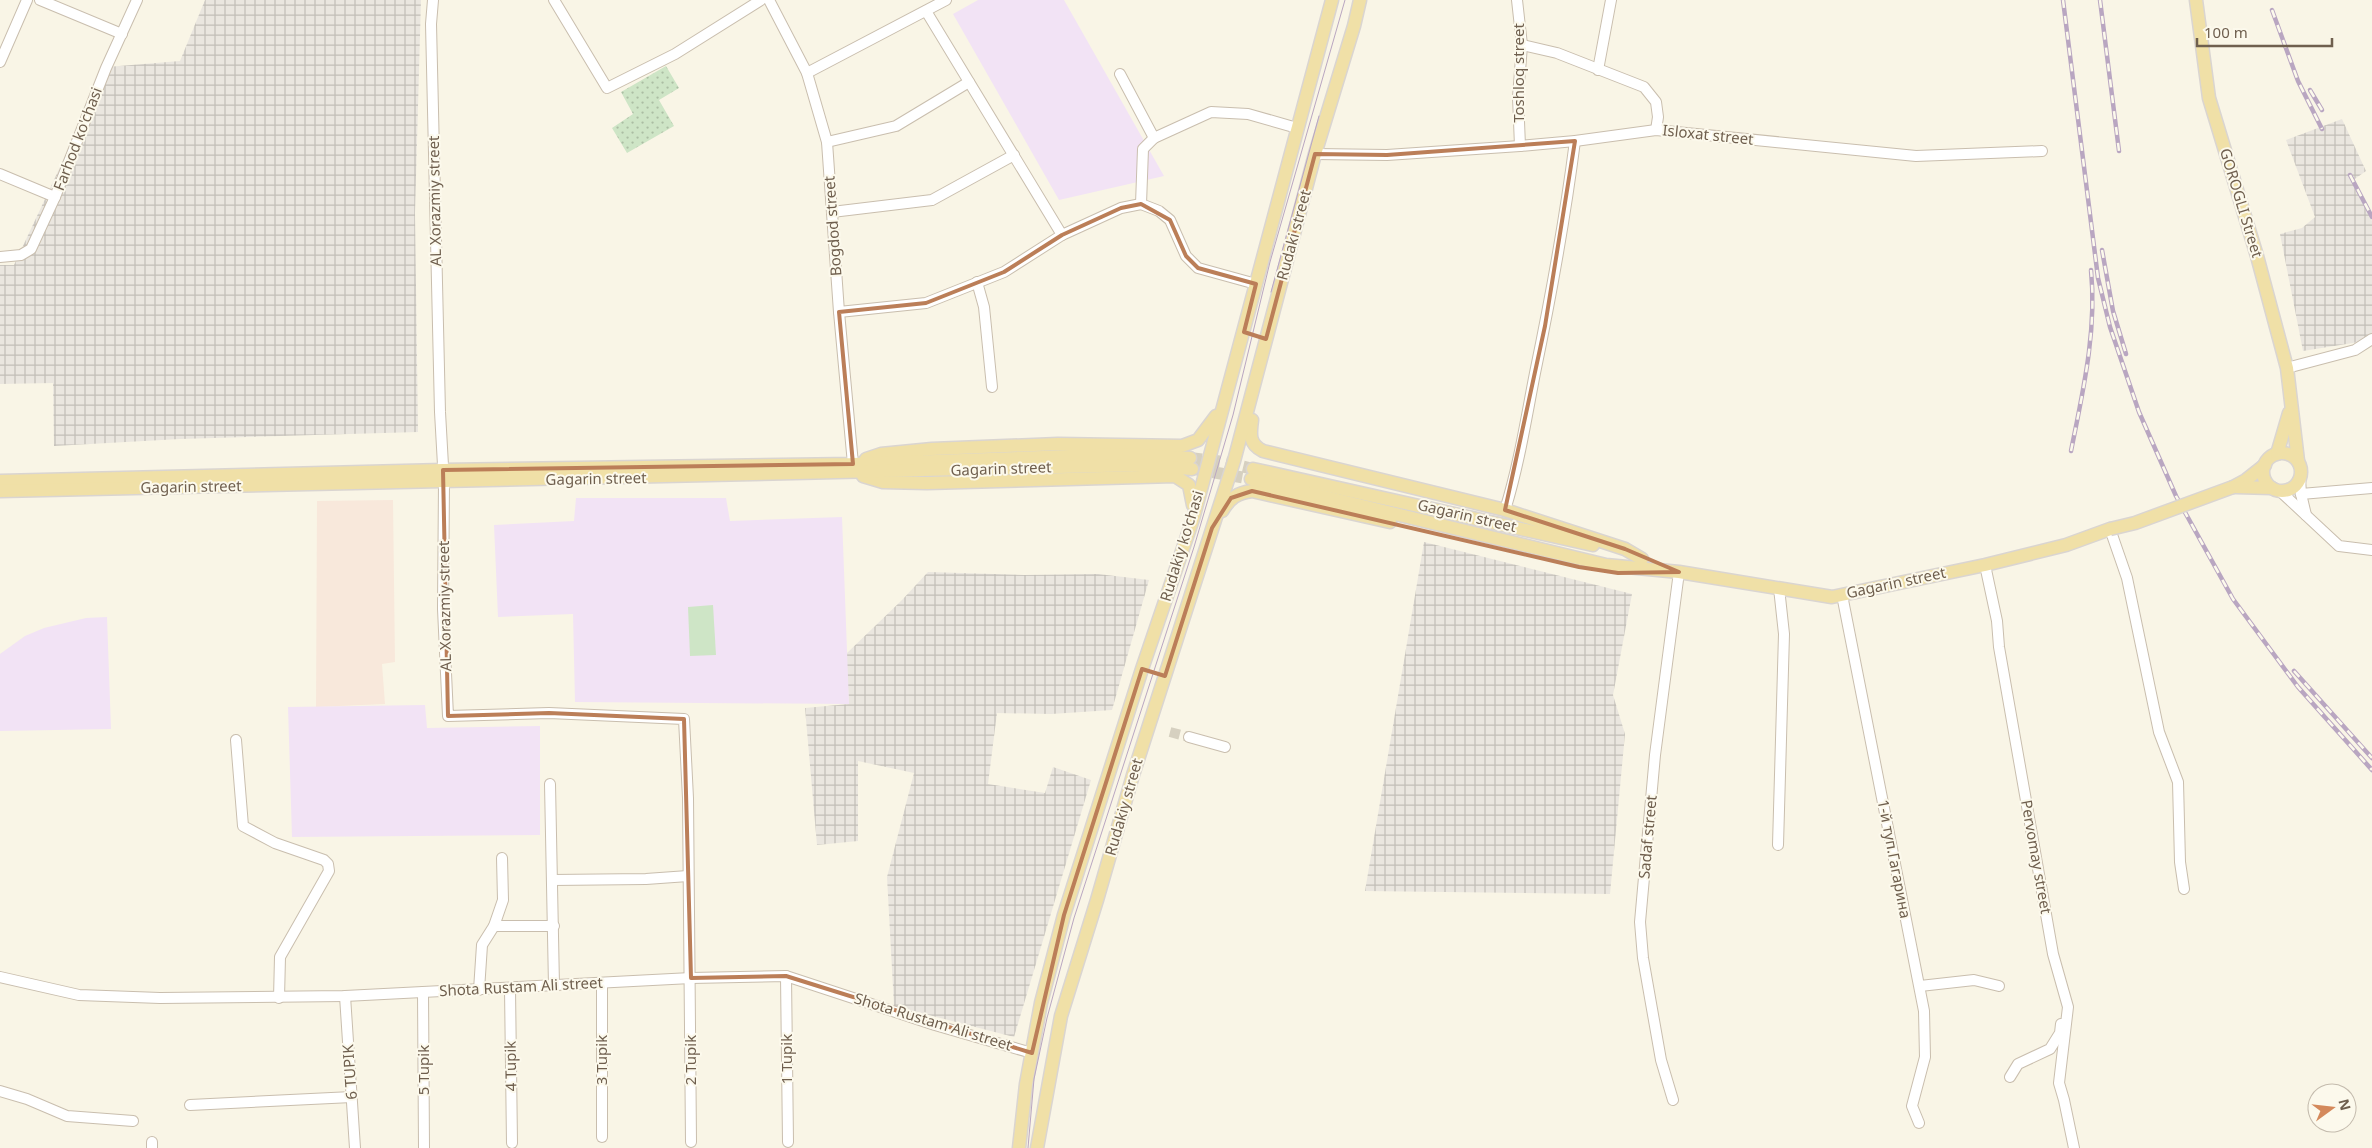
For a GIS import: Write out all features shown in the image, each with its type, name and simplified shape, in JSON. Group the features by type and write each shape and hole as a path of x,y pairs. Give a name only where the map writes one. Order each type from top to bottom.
{"main road":[{"name":"Rudaki street","path":"1225,401 1332,0"},
{"name":"Rudaki street","path":"1212,528 1255,386 1315,154 1354,26 1360,0"},
{"name":"GOROGLI Street","path":"2196,0 2209,98 2257,256 2287,368 2298,461"},
{"path":"1244,332 1266,340"},
{"path":"1212,528 1231,498 1252,490 1579,567 1618,573 1643,564 1625,548 1505,510 1288,458 1257,448 1250,436 1255,386"},
{"path":"854,469 881,454 932,449 1058,444 1188,445 1203,436 1225,401"},
{"name":"Rudakiy ko'chasi","path":"1142,669 1193,519 1225,401"},
{"name":"GOROGLI Street","path":"2277,454 2291,406"},
{"path":"2285,453 2298,461 2301,468 2300,477 2296,485 2288,490 2250,486 2233,487 2265,465 2270,458 2277,454 2285,453"},
{"name":"Gagarin street","path":"0,481 854,469 1123,454 1191,463"},
{"path":"2265,465 2263,473 2266,481 2276,489"},
{"path":"854,469 883,482 927,483 1175,476 1186,481 1191,490 1193,519"},
{"name":"Gagarin street","path":"1252,474 1606,565 1643,564 1679,572 1832,597 1985,565 2066,545 2110,528 2135,523 2233,487"},
{"name":"Gagarin street","path":"0,492 443,476"},
{"name":"Rudakiy street","path":"1037,1148 1061,1016 1212,528"},
{"path":"1142,669 1165,676"},
{"name":"Rudakiy street","path":"1019,1148 1041,1003 1064,915 1142,669"}],"street":[{"path":"0,62 27,0"},
{"path":"40,0 122,34"},
{"name":"Farhod ko'chasi","path":"0,257 21,254 31,249 55,197 106,68 137,0"},
{"name":"AL Xorazmiy street","path":"433,0 431,24 443,476 443,609 448,716 549,713 684,718 688,798 691,978"},
{"path":"554,0 607,88 675,54 761,0"},
{"name":"Bogdod street","path":"769,0 807,73 827,142 839,312 854,469"},
{"path":"807,73 946,0"},
{"name":"Toshloq street","path":"1517,0 1522,46 1518,97 1520,146"},
{"path":"1598,70 1611,0"},
{"path":"926,11 1062,235"},
{"path":"1522,46 1557,54 1644,87 1656,102 1658,117 1656,130"},
{"path":"1120,74 1154,138"},
{"path":"827,142 896,126 969,82"},
{"path":"1141,204 1143,149 1154,138 1211,112 1248,114 1297,128"},
{"name":"Isloxat street","path":"1315,154 1387,154 1520,146 1656,130 1916,156 2042,151"},
{"path":"1505,510 1516,476 1545,326 1567,204 1575,141"},
{"path":"832,212 932,200 1014,155"},
{"path":"0,174 55,197"},
{"path":"839,312 926,303 1004,272 1062,235 1122,208 1141,204 1158,211 1170,220 1186,256 1198,268 1256,284"},
{"path":"977,282 984,307 992,387"},
{"path":"2287,368 2355,350 2372,340"},
{"path":"2300,477 2301,494 2307,516"},
{"path":"2301,494 2372,488"},
{"path":"2276,489 2338,546 2372,550"},
{"path":"2110,528 2127,578 2159,732 2178,782 2180,862 2184,889"},
{"name":"Pervomay street","path":"1985,565 1997,622 1999,648 2054,954 2068,1007 2059,1084 2074,1148"},
{"name":"Sadaf street","path":"1673,1100 1661,1060 1640,922 1655,755 1679,572"},
{"path":"1778,845 1784,634 1779,588"},
{"name":"1-й туп.Гагарина","path":"1842,595 1924,1011 1925,1057 1912,1106 1919,1123"},
{"path":"1189,737 1225,747"},
{"path":"236,740 243,826 275,843 324,860 328,864 329,871 280,958 279,998"},
{"path":"550,784 554,986"},
{"path":"479,990 482,945 494,926 505,890 502,858"},
{"path":"552,880 646,879 688,876"},
{"path":"494,926 554,926"},
{"path":"2010,1077 2018,1064 2050,1049 2060,1033 2064,1008 2054,954"},
{"name":"Shota Rustam Ali street","path":"0,977 79,995 160,998 279,998 510,989 691,978 786,976 934,1025 1032,1053"},
{"name":"1 Tupik","path":"786,976 788,1142"},
{"name":"2 Tupik","path":"691,978 691,1142"},
{"path":"1920,986 1974,980 1999,986"},
{"name":"3 Tupik","path":"602,983 602,1137"},
{"name":"4 Tupik","path":"510,989 512,1142"},
{"name":"5 Tupik","path":"423,992 424,1148"},
{"name":"6 TUPIK","path":"345,996 355,1148"},
{"path":"0,1091 27,1099 67,1116 133,1121"},
{"path":"190,1105 352,1097"}],"highlighted area":[{"path":"1575,141 1545,326 1505,510 1625,549 1679,572 1618,573 1579,567 1252,491 1231,498 1212,528 1165,676 1142,669 1064,915 1032,1053 786,976 691,978 684,719 549,713 448,716 443,470 853,464 839,312 926,303 1004,272 1062,235 1121,208 1141,204 1170,220 1186,256 1198,268 1256,284 1244,332 1266,339 1315,154 1387,155"}],"shaded area":[{"path":"205,0 421,0 415,213 418,432 180,439 54,446 53,383 0,384 0,265 14,265 107,67 180,61"},
{"path":"978,0 1064,0 1164,176 1059,200 953,14"},
{"path":"2342,119 2366,171 2352,181 2372,221 2372,334 2359,342 2303,351 2280,234 2302,228 2315,217 2286,140"},
{"path":"576,498 726,498 730,521 842,517 849,704 575,702 573,614 498,617 494,525 574,521"},
{"path":"393,500 395,662 382,664 385,704 316,707 317,501"},
{"path":"1424,542 1632,594 1613,695 1625,734 1610,894 1365,891"},
{"path":"928,572 1024,575 1098,574 1149,580 1112,710 1051,714 997,713 988,784 1045,793 1053,767 1091,780 1014,1037 894,1006 887,877 914,773 858,761 858,841 817,845 805,708 849,704 846,654"},
{"path":"107,617 111,729 0,731 0,654 25,636 44,628 86,618"},
{"path":"425,705 427,728 540,726 540,835 292,837 288,707"}],"green space":[{"path":"666,66 679,88 659,100 674,126 627,153 612,128 633,114 621,92"},
{"path":"713,605 716,655 690,656 688,607"}],"tunnel":[{"path":"1190,458 1224,462 1253,469"},
{"path":"1195,469 1251,479"},
{"path":"1170,732 1189,737"}],"tram line":[{"path":"1028,1148 1034,1079 1047,1018 1074,918 1194,547 1233,415 1270,262 1345,0"},
{"path":"1271,292 1319,116"}],"railway":[{"path":"2063,0 2098,278 2110,327 2139,412 2176,496 2233,599 2298,687 2372,770"},
{"path":"2100,0 2119,151"},
{"path":"2272,10 2298,81 2322,129"},
{"path":"2310,90 2322,110"},
{"path":"2350,175 2372,217"},
{"path":"2102,250 2113,311 2126,354"},
{"path":"2071,451 2088,361 2092,316 2091,270"},
{"path":"2294,671 2372,758"}]}
